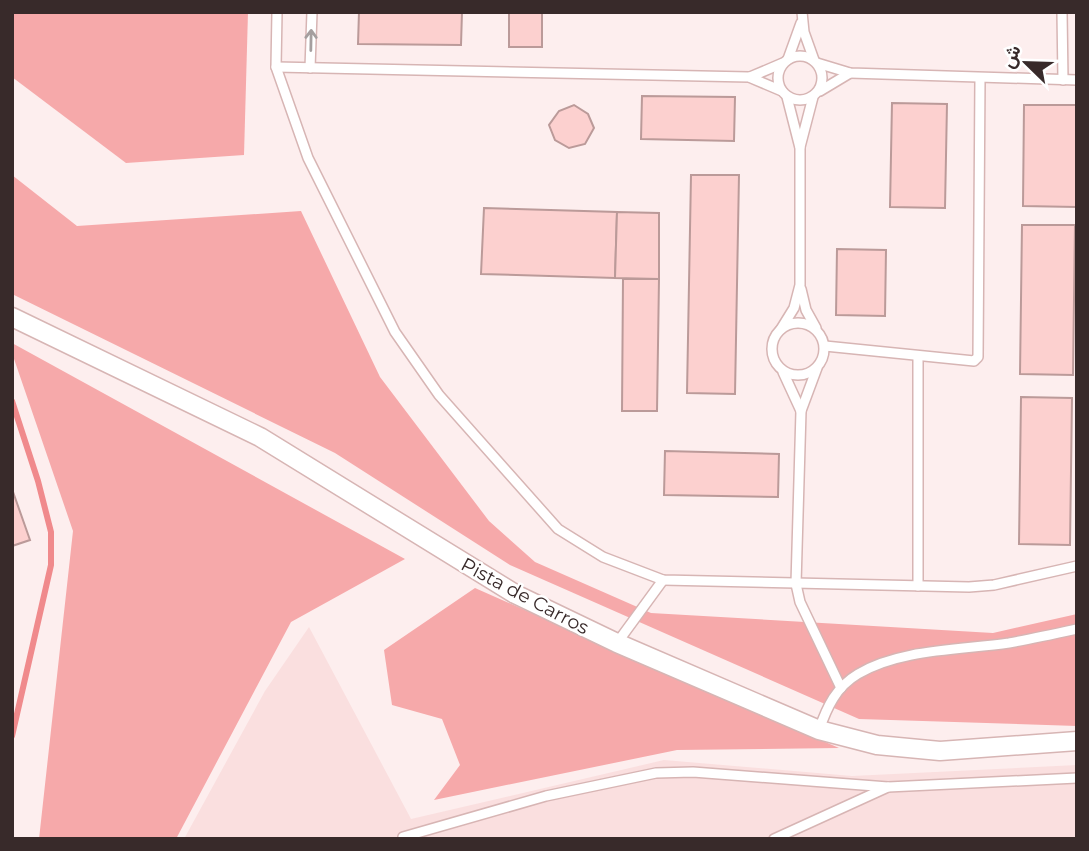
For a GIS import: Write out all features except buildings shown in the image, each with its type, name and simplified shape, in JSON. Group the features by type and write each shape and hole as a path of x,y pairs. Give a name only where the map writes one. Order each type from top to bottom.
{"street":[{"name":"Pista de Carros","path":"12,317 260,437 484,576 565,619 820,730 877,745 940,751 1077,741"}],"lane":[{"path":"277,12 276,67 311,164 395,332 422,374 558,529 603,557 663,580 969,587 994,585 1077,566"},
{"path":"310,68 312,12"},
{"path":"1062,12 1063,80"},
{"path":"802,15 794,46 778,73 800,148 800,285 806,310 819,332 825,346 825,354 817,368 802,411 796,584 800,602 841,688"},
{"path":"800,148 823,79 808,47 802,15"},
{"path":"276,67 749,77 798,56 850,73 1077,80"},
{"path":"749,77 800,101 850,73"},
{"path":"825,346 974,362 978,357 980,78"},
{"path":"800,285 794,308 772,345 776,363 802,411"},
{"path":"781,329 796,322 813,327 819,332"},
{"path":"918,356 918,586"},
{"path":"782,370 796,376 811,373 817,368"},
{"path":"617,643 663,580"},
{"path":"820,730 832,699 841,688 856,675 878,664 905,657 1009,643 1077,629"},
{"path":"403,836 546,796 656,773 693,772 888,787 1077,778"},
{"path":"774,839 888,787"}],"shaded area":[{"path":"12,12 248,12 244,155 126,163 12,77"},
{"path":"12,175 77,226 301,211 380,377 489,521 535,562 651,613 993,633 1077,614 1077,726 859,719 510,565 335,453 12,294"},
{"path":"12,343 405,559 291,622 176,839 39,839 73,531 12,353"},
{"path":"475,588 839,748 677,750 434,800 460,765 442,719 392,705 384,650"},
{"path":"309,627 411,819 664,760 852,776 1077,765 1077,839 184,839 265,691"}],"waterway":[{"path":"12,401 51,532 51,565 12,736"}]}
